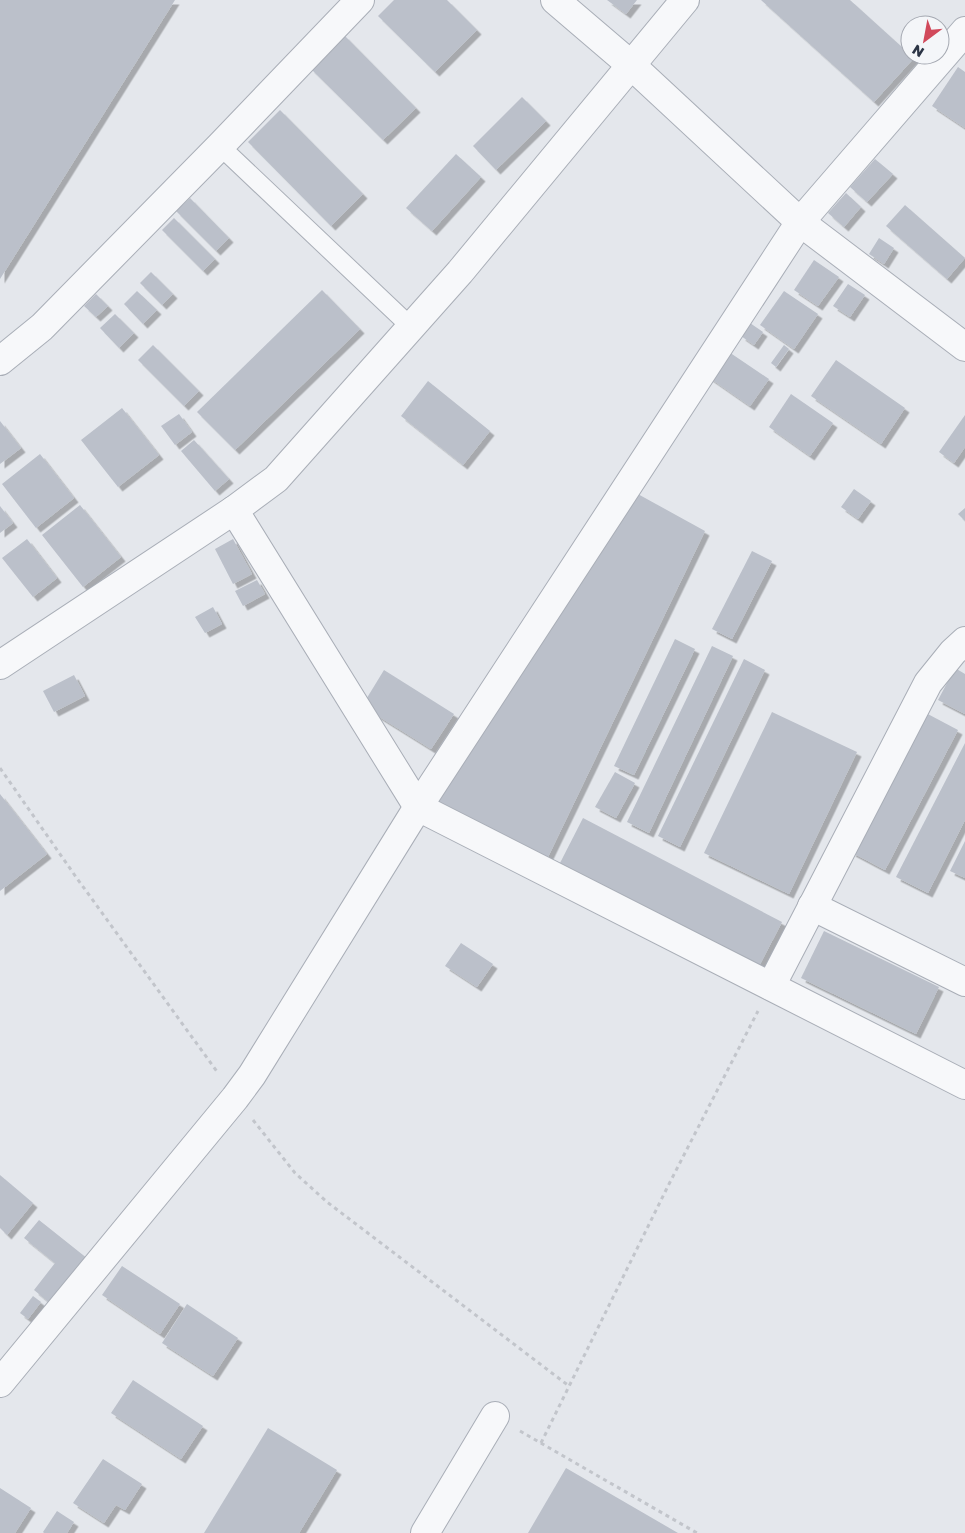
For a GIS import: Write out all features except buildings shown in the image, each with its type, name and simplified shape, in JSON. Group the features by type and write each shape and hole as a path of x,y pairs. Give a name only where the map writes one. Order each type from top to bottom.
{"street":[{"path":"0,361 42,327 360,0"},
{"path":"555,0 631,65 800,222 965,347"},
{"path":"0,665 234,510 276,479 460,272 685,0"},
{"path":"0,1383 235,1098 257,1066 418,807 800,222 965,31"},
{"path":"234,510 418,807 965,1085"},
{"path":"771,986 928,683 965,641"},
{"path":"812,906 965,982"},
{"path":"425,1533 495,1416"}],"lane":[{"path":"220,146 411,327"}],"path":[{"path":"0,768 235,1098 295,1173 327,1202 569,1386"},
{"path":"540,1443 668,1186 771,986"},
{"path":"495,1416 697,1533"}]}
